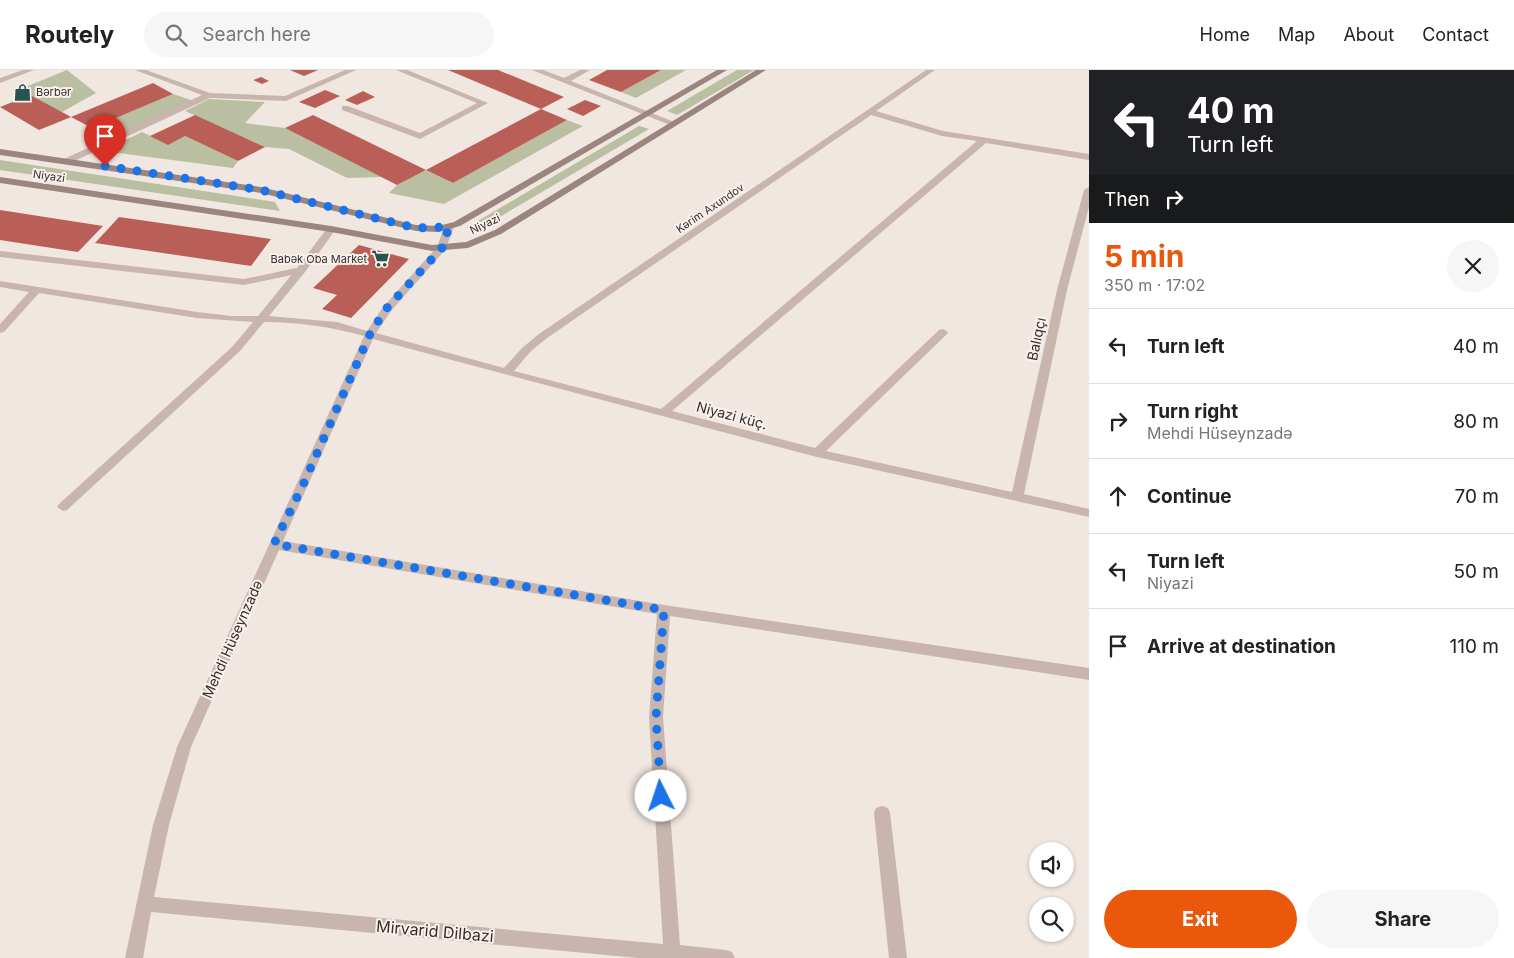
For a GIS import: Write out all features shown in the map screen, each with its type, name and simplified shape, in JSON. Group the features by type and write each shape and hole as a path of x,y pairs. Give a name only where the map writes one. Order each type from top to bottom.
{"main road":[{"name":"Niyazi","path":"0,152 261,190 416,228 449,227 724,70"},
{"name":"Niyazi","path":"0,180 331,229 442,248 477,242 498,232 762,70"}],"street":[{"path":"0,80 30,70"},
{"path":"139,70 209,95 286,99 352,70"},
{"path":"345,108 420,136 484,103 400,70"},
{"path":"536,70 673,123"},
{"path":"564,81 586,70"},
{"name":"Kərim Axundov","path":"507,372 526,350 543,336 931,70"},
{"path":"67,161 209,95"},
{"path":"869,112 942,133 1089,157"},
{"path":"664,412 983,141"},
{"name":"Balıqçı","path":"1017,496 1062,290 1089,190"},
{"path":"442,248 449,227"},
{"path":"63,508 236,349 301,270 331,229"},
{"name":"Mehdi Hüseynzadə","path":"134,958 170,786 184,747 370,334 386,309 442,248"},
{"path":"0,254 237,281 261,279 301,270"},
{"name":"Niyazi küç.","path":"0,284 232,319 306,320 337,325 421,350 817,453 1089,513"},
{"path":"0,330 38,289"},
{"path":"817,453 943,332"},
{"path":"274,544 664,610 1089,674"},
{"path":"664,610 656,717 672,952"},
{"path":"882,813 898,958"},
{"name":"Mirvarid Dilbazi","path":"144,904 724,958"}],"green space":[{"path":"67,70 96,93 62,112 18,90"},
{"path":"661,70 686,70 636,98 621,92"},
{"path":"737,70 754,70 677,115 667,111"},
{"path":"173,94 194,101 115,139 92,128"},
{"path":"209,99 265,102 245,123 285,128 382,177 347,178 289,149 265,147 185,111"},
{"path":"567,120 583,126 444,204 389,193 397,185 426,170 453,183"},
{"path":"639,126 649,129 481,228 466,228"},
{"path":"142,132 168,144 185,136 238,161 233,168 103,151"},
{"path":"0,160 275,202 280,211 0,170"}],"building":[{"path":"290,70 318,70 304,76"},
{"path":"448,70 498,70 564,97 541,109"},
{"path":"607,70 661,70 621,92 589,80"},
{"path":"261,77 269,81 262,84 253,80"},
{"path":"153,83 173,94 92,128 71,117"},
{"path":"325,90 340,96 315,108 299,102"},
{"path":"363,91 375,97 357,105 345,100"},
{"path":"30,95 71,117 39,130 0,107"},
{"path":"585,100 601,106 583,116 567,109"},
{"path":"541,109 567,120 453,183 426,170"},
{"path":"195,115 265,147 238,161 185,136 168,145 150,136"},
{"path":"313,115 426,170 397,185 285,128"},
{"path":"0,210 103,226 78,252 0,240"},
{"path":"119,217 271,239 251,266 95,243"},
{"path":"359,245 409,259 351,318 322,309 337,295 313,288"}],"place":[{"name":"Bərbər","path":"22,92"},
{"name":"Babək Oba Market","path":"381,259"}],"route":[{"path":"105,166 261,190 416,228 449,227 442,248 386,309 370,334 303,485 274,544 664,610 656,717 661,796"}]}
